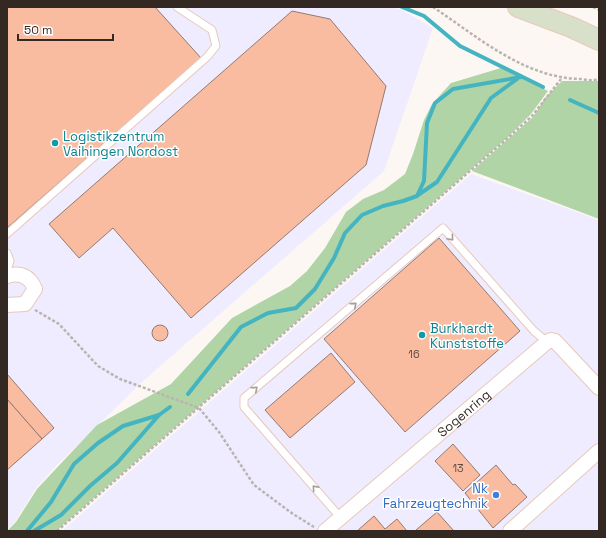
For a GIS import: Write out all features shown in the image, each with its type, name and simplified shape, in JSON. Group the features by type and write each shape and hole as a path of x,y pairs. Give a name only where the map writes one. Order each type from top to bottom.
{"main road":[{"path":"518,7 571,27 599,40"}],"street":[{"path":"7,276 15,274 29,278 35,289 25,304 7,305"},
{"path":"546,342 551,340 555,341 599,388"},
{"name":"Sogenring","path":"321,530 340,517 546,342"},
{"path":"510,531 599,451"}],"lane":[{"path":"7,234 207,57 216,46 212,30 177,7"},
{"path":"340,517 244,407 244,398 443,228 534,331 546,342"},
{"path":"7,253 10,261 7,270"}],"path":[{"path":"433,7 506,56 536,71 561,79 599,79"},
{"path":"593,7 599,10"},
{"path":"57,531 509,137 532,116 561,79"},
{"path":"25,304 59,324 98,366 120,380 199,408 219,432 254,485 293,514 321,530"}],"shaded area":[{"path":"7,7 392,7 402,10 433,28 384,171 142,382 57,465 36,488 15,522 7,529"},
{"path":"471,174 599,220 599,531 62,531"}],"green space":[{"path":"501,68 548,91 531,114 508,137 56,531 7,531 16,522 37,489 97,425 171,384 232,318 290,286 307,271 325,248 346,212 363,199 384,190 405,174 424,120 432,104 451,83"},
{"path":"562,81 599,81 599,219 472,171 533,117 545,98"}],"building":[{"name":"Logistikzentrum Vaihingen Nordost","path":"7,7 155,7 201,58 7,228"},
{"path":"292,11 330,19 386,86 366,165 191,318 113,228 79,258 49,224"},
{"name":"Burkhardt Kunststoffe","path":"439,238 520,331 405,432 324,339"},
{"path":"157,325 163,325 168,330 166,339 163,341 157,341 152,336 152,330"},
{"path":"331,353 355,382 290,438 265,410"},
{"path":"7,374 54,428 42,439 7,399"},
{"path":"7,399 42,439 7,470"},
{"path":"453,444 480,475 463,491 435,461"},
{"name":"Nk Fahrzeugtechnik","path":"496,465 513,485 515,484 527,497 493,528 465,493"},
{"path":"437,512 454,531 416,530"},
{"path":"374,516 385,529 397,519 407,531 357,531"}],"waterway":[{"path":"402,7 424,16 460,46 543,87"},
{"path":"188,394 241,327 268,313 296,308 315,289 334,258 345,233 362,215 383,206 417,196 424,181 427,123 435,103 453,89 521,77"},
{"path":"418,195 437,182 491,98 517,79"},
{"path":"570,100 599,113"},
{"path":"27,531 51,502 74,464 98,443 123,426 159,415 170,407"},
{"path":"34,531 61,515 90,486 117,463 159,415"}],"place":[{"name":"Logistikzentrum Vaihingen Nordost","path":"55,143"},
{"name":"Burkhardt Kunststoffe","path":"422,335"},
{"name":"Nk Fahrzeugtechnik","path":"496,495"}]}
